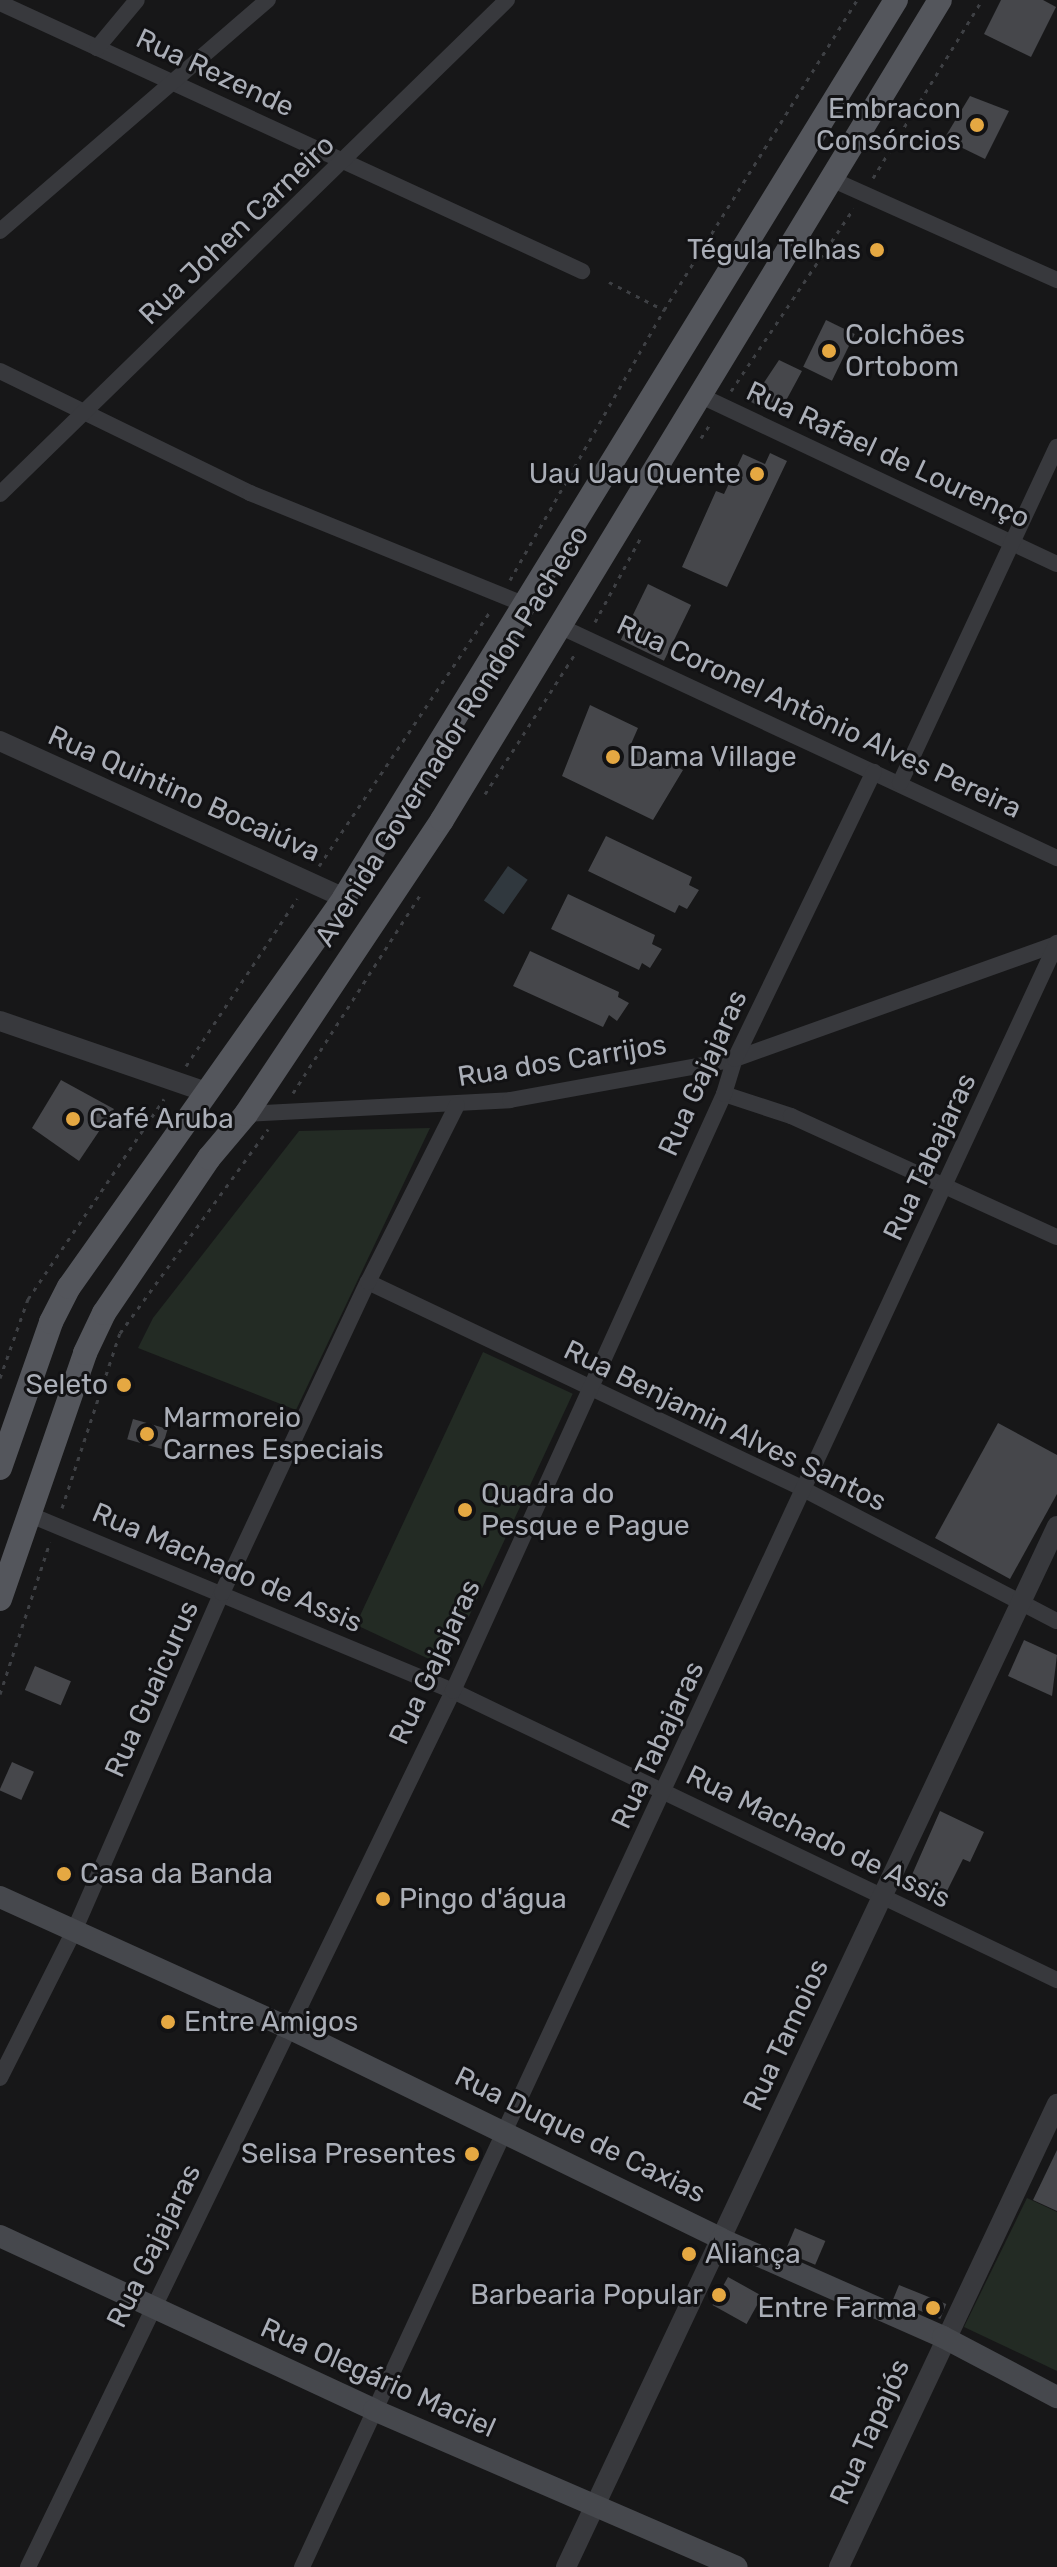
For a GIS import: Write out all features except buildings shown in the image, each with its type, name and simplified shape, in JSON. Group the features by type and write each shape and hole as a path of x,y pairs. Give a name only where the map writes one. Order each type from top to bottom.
{"main road":[{"name":"Avenida Governador Rondon Pacheco","path":"0,1468 51,1322 69,1287 344,898 512,599 795,171 896,0"},
{"name":"Avenida Governador Rondon Pacheco","path":"0,1599 28,1514 104,1313 209,1158 246,1114 442,820 697,394 940,0"},
{"name":"Rua Duque de Caxias","path":"0,1897 287,2027 721,2239 943,2337 1057,2397"},
{"name":"Rua Olegário Maciel","path":"0,2236 152,2310 374,2410 736,2567"}],"street":[{"path":"97,48 137,0"},
{"path":"0,231 268,0"},
{"name":"Rua Johen Carneiro","path":"0,494 507,0"},
{"name":"Rua Rezende","path":"0,3 582,271"},
{"path":"831,179 1057,280"},
{"path":"0,371 88,411 250,493 512,599"},
{"name":"Rua Rafael de Lourenço","path":"697,394 1057,564"},
{"path":"900,783 1057,447"},
{"name":"Rua Coronel Antônio Alves Pereira","path":"557,625 1057,858"},
{"name":"Rua Quintino Bocaiúva","path":"0,741 344,898"},
{"name":"Rua Gajajaras","path":"28,2567 287,2027 453,1691 724,1094 735,1059 874,772"},
{"name":"Rua dos Carrijos","path":"246,1114 278,1115 510,1100 735,1059 1057,944"},
{"name":"Rua Tabajaras","path":"302,2567 666,1792 803,1489 1057,944"},
{"path":"0,1021 206,1092"},
{"path":"724,1094 791,1116 1057,1237"},
{"name":"Rua Guaicurus","path":"0,2078 74,1931 222,1593 368,1282 457,1105"},
{"name":"Rua Benjamin Alves Santos","path":"368,1282 803,1489 1017,1603 1057,1621"},
{"name":"Rua Machado de Assis","path":"28,1514 453,1691 1057,1980"},
{"name":"Rua Tamoios","path":"566,2567 1017,1603 1057,1526"},
{"name":"Rua Tapajós","path":"839,2567 943,2337 1057,2104"}],"path":[{"path":"0,1378 28,1299 308,882 512,599 664,310 857,0"},
{"path":"697,445 864,194 982,0"},
{"path":"609,282 664,310"},
{"path":"484,796 586,637 648,524"},
{"path":"0,1694 120,1333 278,1115 424,889"}],"shaded area":[{"path":"508,866 528,880 504,914 484,900"},
{"path":"430,1128 296,1410 138,1348 153,1318 299,1131"},
{"name":"Quadra do Pesque e Pague","path":"483,1352 573,1394 446,1667 356,1625"},
{"path":"1027,2198 1057,2212 1057,2371 964,2327"}],"place":[{"name":"Embracon Consórcios","path":"977,125"},
{"name":"Tégula Telhas","path":"877,250"},
{"name":"Colchões Ortobom","path":"829,351"},
{"name":"Uau Uau Quente","path":"757,474"},
{"name":"Dama Village","path":"613,757"},
{"name":"Café Aruba","path":"73,1119"},
{"name":"Seleto","path":"124,1385"},
{"name":"Marmoreio Carnes Especiais","path":"147,1434"},
{"name":"Quadra do Pesque e Pague","path":"465,1510"},
{"name":"Casa da Banda","path":"64,1874"},
{"name":"Pingo d'água","path":"383,1899"},
{"name":"Entre Amigos","path":"168,2022"},
{"name":"Selisa Presentes","path":"472,2154"},
{"name":"Aliança","path":"689,2254"},
{"name":"Barbearia Popular","path":"719,2295"},
{"name":"Entre Farma","path":"933,2308"}]}
